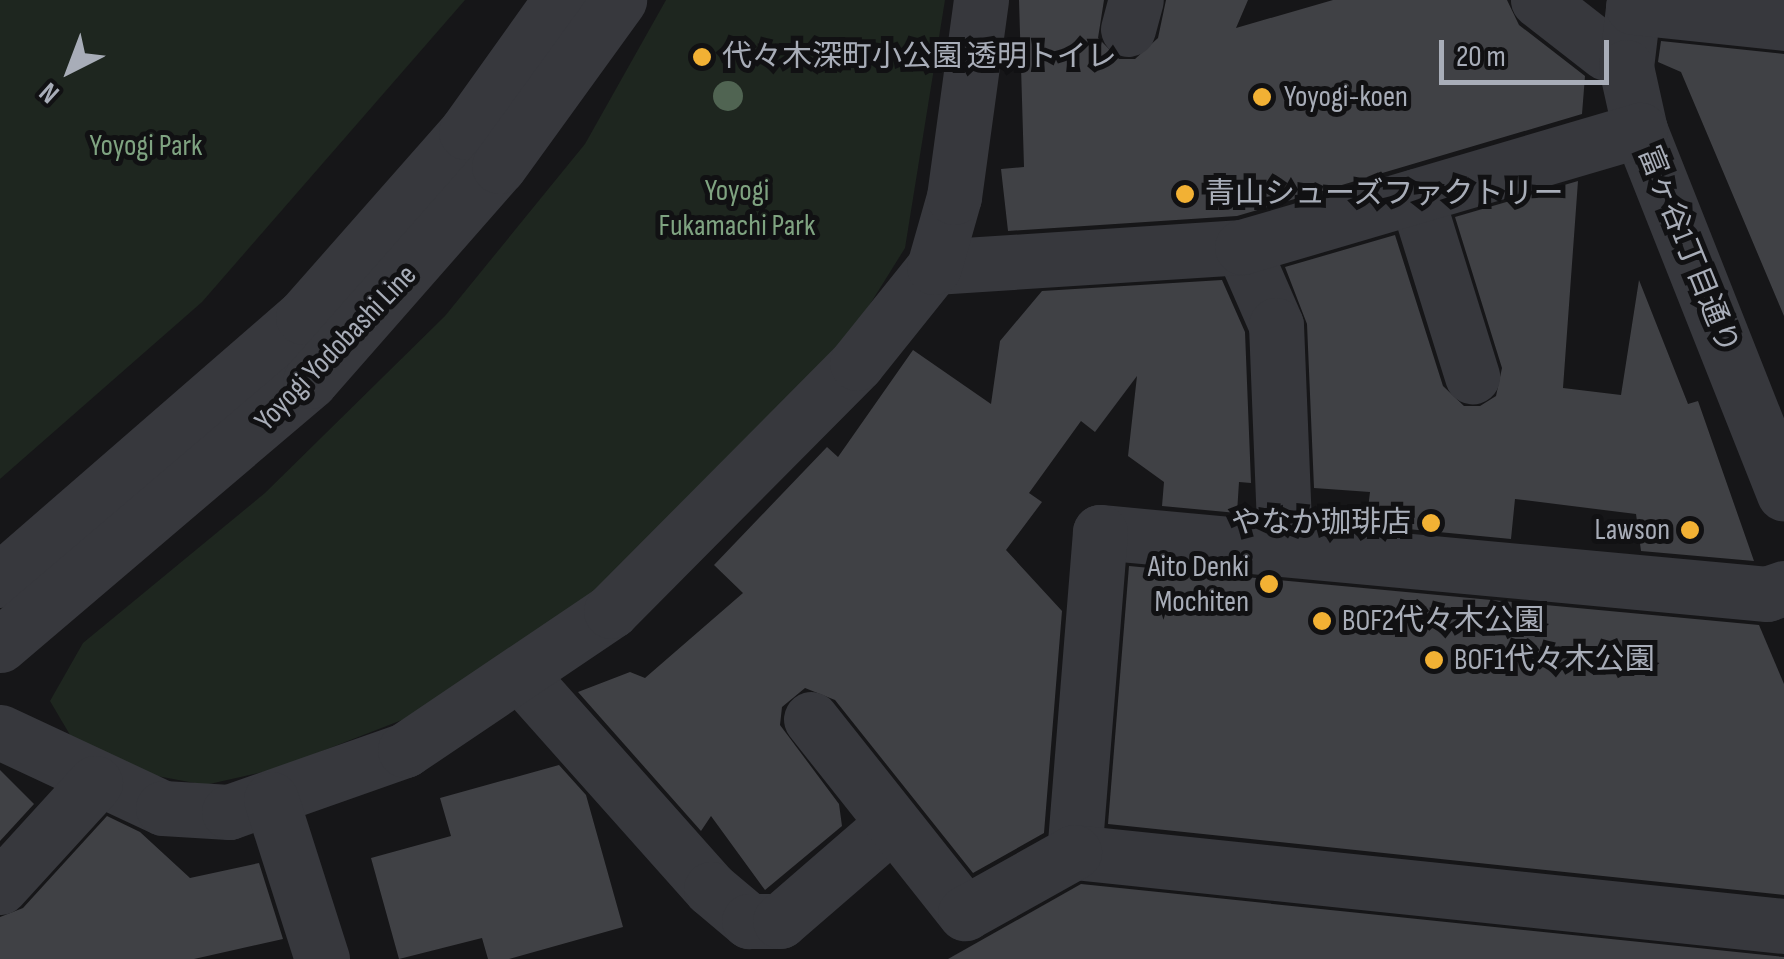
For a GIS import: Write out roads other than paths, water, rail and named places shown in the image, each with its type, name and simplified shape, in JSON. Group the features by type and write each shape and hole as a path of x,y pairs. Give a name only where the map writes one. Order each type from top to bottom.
{"street":[{"name":"Yoyogi Yodobashi Line","path":"0,580 302,318 466,132 560,0"},
{"name":"Yoyogi Yodobashi Line","path":"0,646 310,381 499,166 620,0"},
{"path":"0,732 95,783 163,808 228,812 405,750 522,677 701,527 934,267 954,197 981,0"},
{"path":"1538,0 1624,20 1784,23"},
{"name":"富ヶ谷1丁目通り","path":"1624,20 1626,67 1640,130 1784,494"},
{"path":"934,267 1242,247 1640,130"},
{"path":"1416,196 1472,376"},
{"path":"1242,247 1276,325 1286,546"},
{"path":"1074,852 1100,532 1286,546 1767,594 1784,588"},
{"path":"522,677 711,890 750,920 780,921 892,824"},
{"path":"811,719 965,913 1074,852 1784,926"},
{"path":"0,887 95,783"},
{"path":"271,799 322,959"}],"place":[{"name":"代々木深町小公園 透明トイレ","path":"702,57"},
{"name":"Yoyogi-koen","path":"1262,97"},
{"name":"青山シューズファクトリー","path":"1185,194"},
{"name":"やなか珈琲店","path":"1431,523"},
{"name":"Lawson","path":"1690,530"},
{"name":"Aito Denki Mochiten","path":"1269,584"},
{"name":"BOF2代々木公園","path":"1322,621"},
{"name":"BOF1代々木公園","path":"1434,660"}],"park label":[{"name":"Yoyogi Park","path":"146,146"},
{"name":"Yoyogi Fukamachi Park","path":"737,208"}]}
